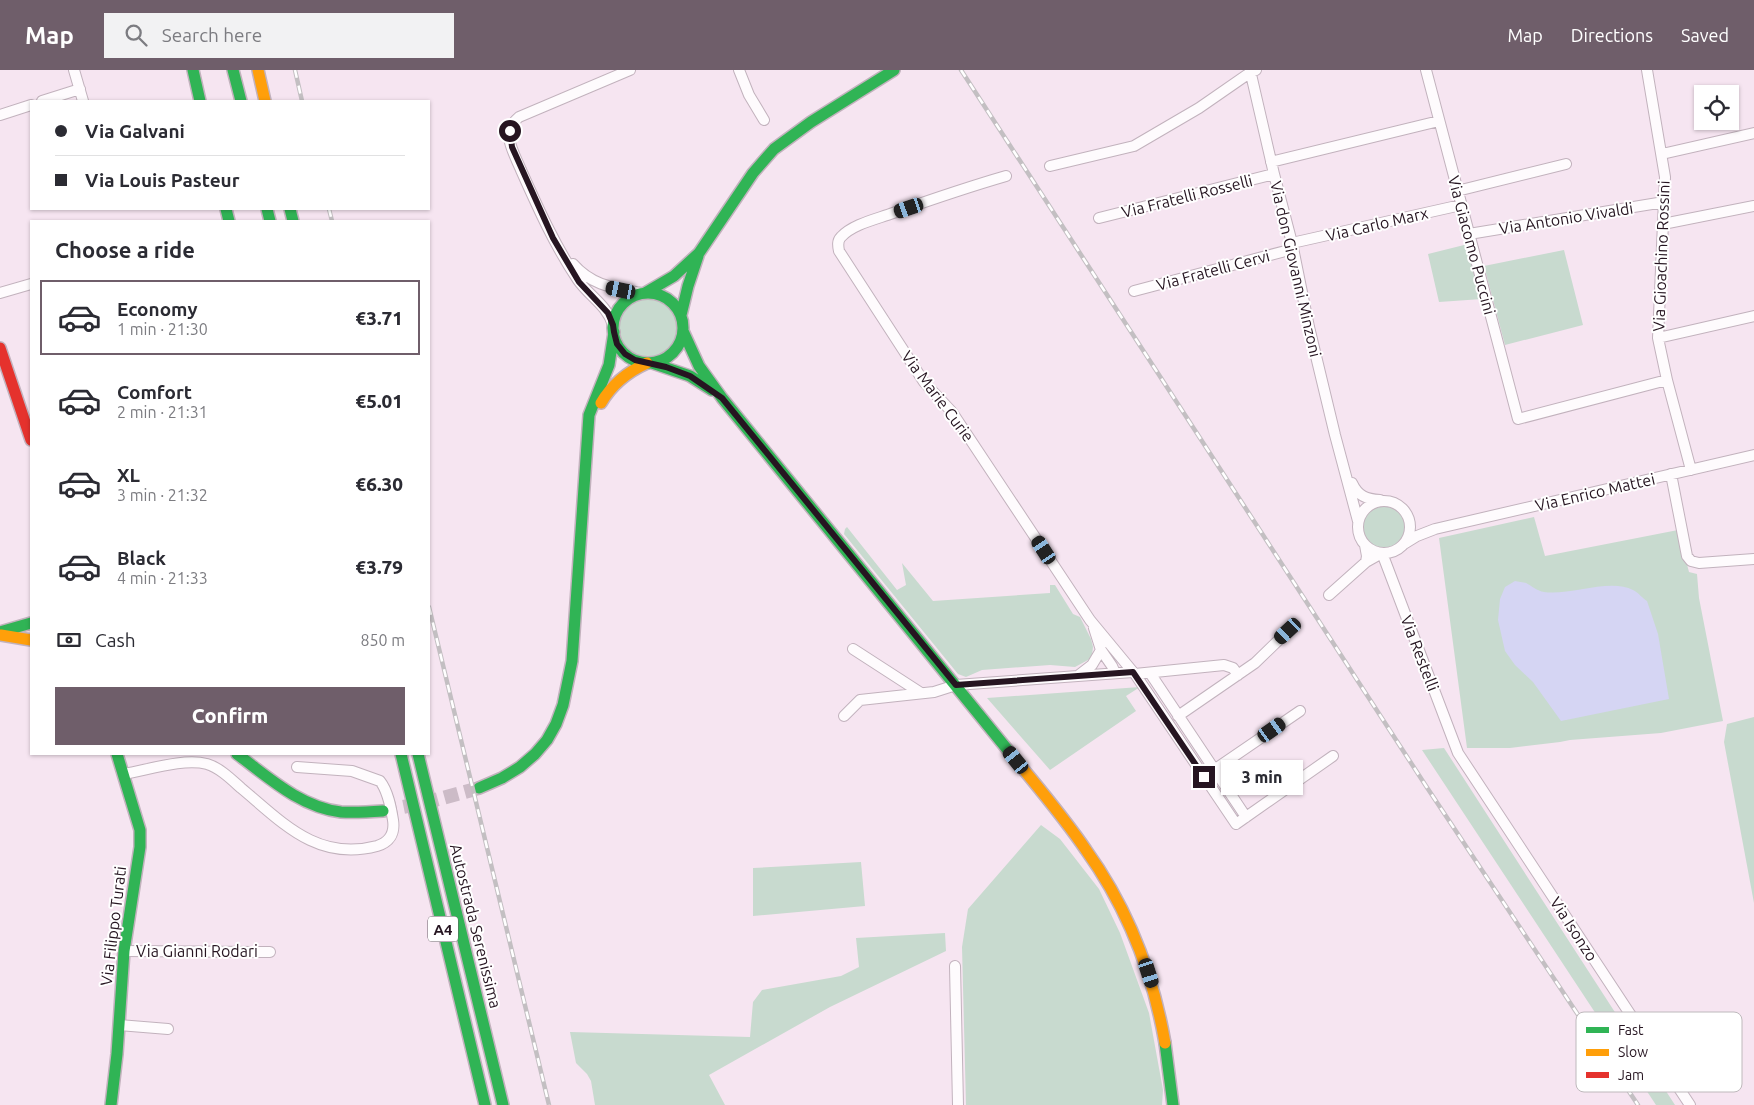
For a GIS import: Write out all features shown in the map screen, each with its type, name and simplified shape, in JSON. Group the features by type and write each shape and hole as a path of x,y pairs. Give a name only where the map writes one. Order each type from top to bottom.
{"main road":[{"path":"192,70 200,100"},
{"path":"233,70 241,100"},
{"path":"258,70 265,100"},
{"path":"480,788 510,775 536,754 556,726 564,709 572,660 589,415 610,364 616,314 622,304 631,297 643,293 674,276 699,252 753,173 774,149 811,122 894,70"},
{"path":"699,252 681,315 683,332 699,366 722,398 1078,838 1101,872 1136,937 1153,985 1164,1036 1174,1105"},
{"path":"643,293 656,294 667,298 675,305 681,315"},
{"path":"613,329 617,344 625,354 635,360 690,376 722,398"},
{"path":"588,426 603,399 618,380 649,363 663,360 673,353 680,343 683,332"},
{"path":"0,348 30,437"},
{"path":"0,633 30,623"},
{"path":"0,633 30,640"},
{"name":"Via Filippo Turati","path":"111,1105 124,951 140,847 140,830 117,755"},
{"path":"238,755 294,797 307,803 323,809 352,814 383,811"},
{"name":"Autostrada Serenissima","path":"401,755 485,1105"},
{"name":"Autostrada Serenissima","path":"418,755 503,1105"}],"street":[{"path":"74,70 84,100"},
{"path":"613,329 605,308 579,282 562,252 535,201 512,147 510,137 511,126 519,117 630,70"},
{"path":"739,70 749,95 764,120"},
{"name":"Via Giacomo Puccini","path":"1426,70 1518,419 1666,380"},
{"name":"Via Gioachino Rossini","path":"1647,70 1665,177 1658,338 1666,380 1691,470"},
{"path":"1050,166 1134,146 1199,108 1253,71"},
{"name":"Via don Giovanni Minzoni","path":"1253,71 1271,162 1293,246 1309,327 1358,521"},
{"path":"45,100 80,89"},
{"path":"0,115 30,105"},
{"path":"1271,162 1439,121"},
{"path":"1662,154 1754,133"},
{"path":"1457,190 1566,164"},
{"name":"Via Fratelli Rosselli","path":"1100,218 1274,174"},
{"name":"Via Marie Curie","path":"1006,176 963,188 872,221 845,234 839,239 840,251 924,382 964,428 1090,620 1134,673 1236,824 1246,817"},
{"name":"Via Antonio Vivaldi","path":"1469,234 1664,202"},
{"name":"Via Carlo Marx","path":"1293,246 1461,205"},
{"path":"1663,224 1754,206"},
{"name":"Via Fratelli Cervi","path":"1134,291 1293,246"},
{"path":"562,252 576,268 592,281 609,287 643,293"},
{"path":"0,293 30,284"},
{"path":"1658,338 1754,316"},
{"name":"Via Enrico Mattei","path":"1404,544 1416,536 1435,529 1754,455"},
{"name":"Via don Giovanni Minzoni","path":"1344,466 1358,494 1364,498 1382,500"},
{"path":"1671,474 1687,556 1691,561 1699,563 1754,560"},
{"path":"1366,562 1367,556 1365,546 1358,531 1358,521 1367,506 1382,500 1391,501 1398,504 1417,526 1435,529"},
{"path":"1365,546 1373,551 1382,553 1391,552 1404,544 1410,532 1408,516"},
{"path":"1329,595 1366,562 1382,553"},
{"name":"Via Restelli","path":"1382,553 1458,753"},
{"path":"1090,620 1101,650 1116,673"},
{"path":"1166,720 1255,663 1288,631"},
{"path":"853,649 921,693"},
{"path":"1079,676 1092,665 1101,650"},
{"path":"844,716 860,700 934,692 956,685 1116,673 1150,673 1224,665 1233,668 1238,675"},
{"path":"1150,673 1246,817 1333,756"},
{"path":"1204,777 1300,711"},
{"name":"Via Isonzo","path":"1458,753 1629,1012"},
{"path":"124,774 182,764 209,765 225,774 296,834 313,842 333,847 355,849 376,846 390,840 393,821 386,792 380,781 352,771 297,767"},
{"name":"Via Gianni Rodari","path":"124,951 270,952"},
{"path":"955,966 958,1105"},
{"path":"119,1025 168,1029"},
{"name":"Via Isonzo","path":"1681,1092 1690,1105"}],"green space":[{"path":"1468,244 1482,299 1439,302 1428,254"},
{"path":"1564,250 1583,325 1505,345 1484,266"},
{"path":"648,297 665,302 673,310 678,327 673,344 665,352 648,357 631,352 623,344 618,327 623,310 631,302"},
{"path":"1380,506 1388,506 1399,512 1405,527 1399,542 1388,548 1380,548 1369,542 1363,531 1363,523 1369,512"},
{"path":"1534,517 1545,556 1678,530 1689,572 1697,574 1699,598 1723,721 1661,733 1570,740 1510,748 1467,748 1439,538"},
{"path":"847,527 897,590 906,585 902,563 933,601 1050,593 1050,585 1055,585 1073,614 1080,617 1091,639 1092,655 1088,660 1075,667 1050,665 982,670 966,677 958,674 844,534"},
{"path":"1140,687 1126,696 1136,711 1050,770 987,698"},
{"path":"1754,717 1754,903 1724,742 1727,724"},
{"path":"1444,748 1615,1012 1595,1012 1422,750"},
{"path":"1041,825 1060,839 1099,889 1120,933 1149,1013 1163,1090 1162,1105 966,1105 962,947 968,909"},
{"path":"861,862 865,906 753,916 753,868"},
{"path":"945,933 946,951 830,1007 709,1075 725,1105 595,1105 591,1081 576,1063 570,1032 750,1037 753,1002 762,990 841,976 859,967 856,938"},
{"path":"1647,1092 1667,1092 1675,1105 1656,1105"}],"water":[{"path":"1515,581 1526,583 1537,590 1554,593 1601,586 1624,587 1637,592 1647,601 1658,634 1669,699 1561,721 1533,682 1515,665 1505,651 1498,620 1500,599 1505,587"}],"tunnel":[{"path":"383,811 428,802 479,788"}],"railway":[{"path":"295,70 302,100"},
{"path":"961,70 1426,786 1576,1012"},
{"path":"329,210 332,220"},
{"path":"430,611 549,1105"},
{"path":"1629,1092 1638,1105"}],"traffic: fast":[{"path":"193,70 200,100"},
{"path":"233,70 241,100"},
{"path":"645,293 674,276 699,253 753,173 774,149 811,122 894,70"},
{"path":"226,210 229,220"},
{"path":"267,210 270,220"},
{"path":"290,210 293,220"},
{"path":"681,315 698,256"},
{"path":"648,293 661,296 673,303 680,315 683,328 680,341 673,353 661,360 648,363 635,360 623,353 616,341 613,328 616,315 623,303 635,296 648,293"},
{"path":"683,331 699,366 722,398 1011,754"},
{"path":"479,788 502,778 520,767 535,754 547,740 556,724 563,705 572,661 589,415 609,365 614,332"},
{"path":"652,363 690,376 712,390"},
{"path":"0,632 30,623"},
{"path":"111,1105 117,1054 124,951 140,847 140,830 117,755"},
{"path":"238,755 285,790 312,804 341,812 383,811"},
{"path":"401,755 485,1105"},
{"path":"418,755 503,1105"},
{"path":"1165,1043 1173,1105"}],"traffic: slow":[{"path":"258,70 265,100"},
{"path":"601,403 621,379 647,363"},
{"path":"1,635 30,640"},
{"path":"1011,754 1077,837 1114,894 1146,967 1165,1043"}],"traffic: jam":[{"path":"0,348 30,437"}],"route":[{"path":"510,131 512,147 553,238 579,282 608,313 617,344 625,354 635,360 680,371 722,398 956,685 1133,672 1204,777"}]}
